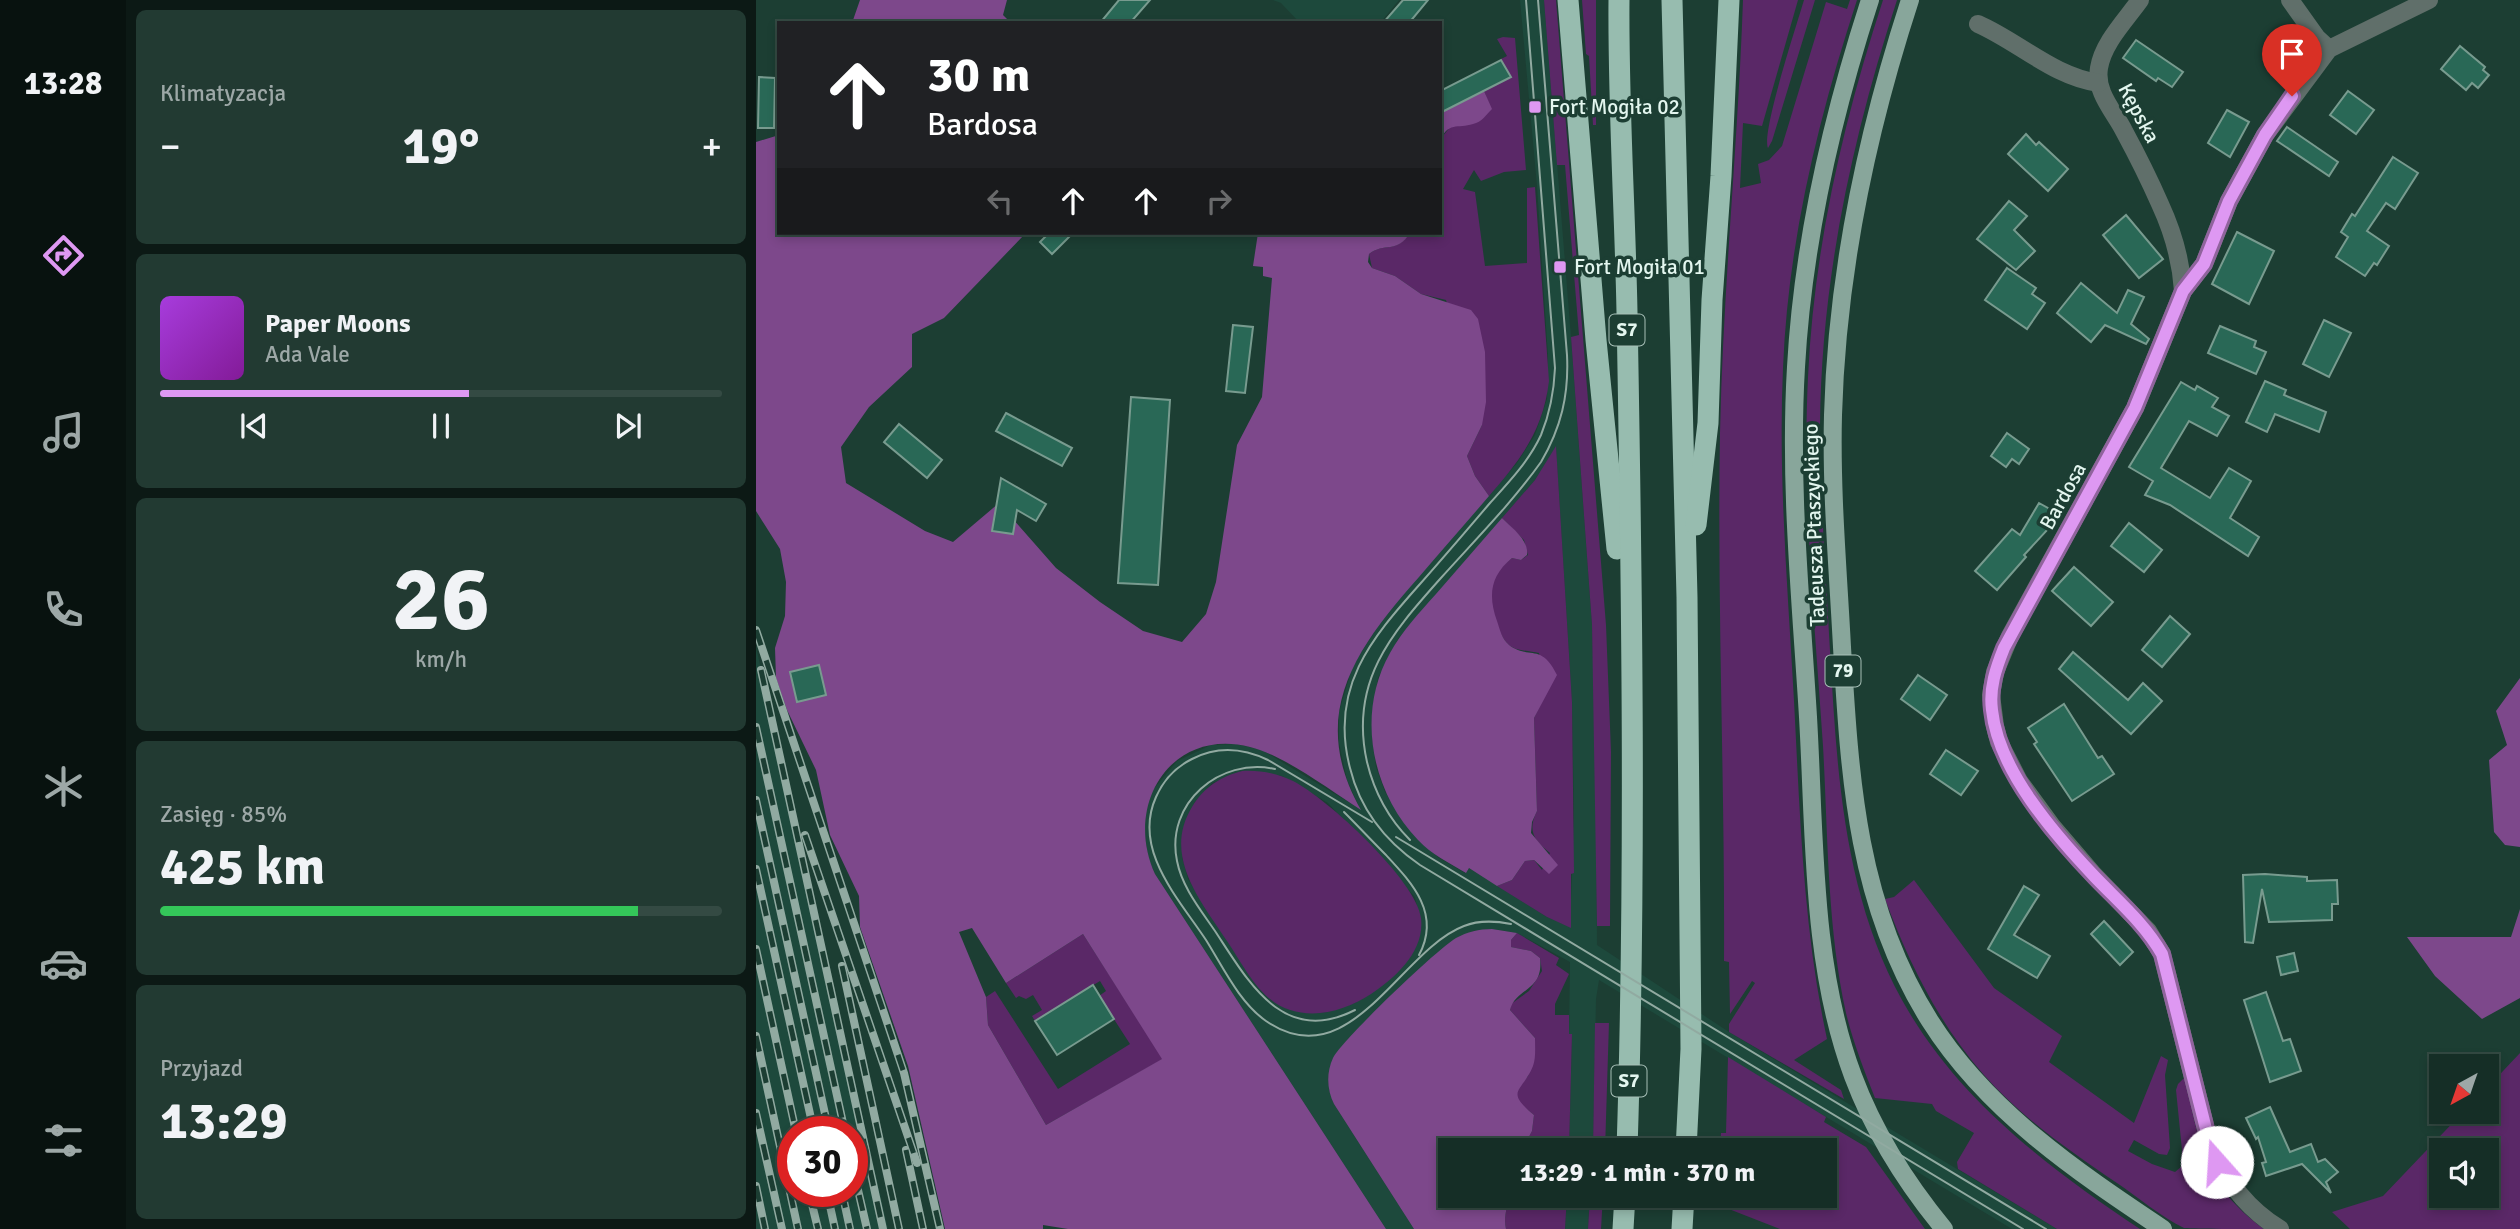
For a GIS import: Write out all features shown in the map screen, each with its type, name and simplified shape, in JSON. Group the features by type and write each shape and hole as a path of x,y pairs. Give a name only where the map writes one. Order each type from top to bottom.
{"highway":[{"path":"1568,0 1595,340 1630,660"},
{"name":"S7","path":"1619,0 1618,69 1627,310 1633,965 1627,1138"},
{"path":"1672,0 1687,597 1691,1049 1687,1138"},
{"path":"1687,597 1708,423 1712,299 1729,0"},
{"path":"1623,1229 1624,1208"},
{"path":"1682,1229 1683,1208"}],"main road":[{"name":"Tadeusza Ptaszyckiego","path":"1870,0 1833,122 1814,211 1799,317 1794,409 1796,510 1822,929 1835,1017 1862,1098 1906,1180 1944,1229"},
{"name":"Tadeusza Ptaszyckiego","path":"1910,0 1885,79 1858,187 1841,298 1835,361 1834,512 1848,739 1864,863 1880,917 1898,962 1929,1020 1952,1053 1989,1095 2030,1134 2082,1174 2163,1229"}],"street":[{"path":"2099,83 2102,58 2110,41 2140,0"},
{"path":"2290,0 2317,38 2329,49"},
{"name":"Bardosa","path":"2280,1229 2240,1196 2217,1162 2210,1145 2167,970 2155,942 2094,875 2034,802 1999,742 1992,702 1993,683 2004,648 2135,408 2183,291 2204,264 2229,201 2265,135 2329,49 2429,0"},
{"name":"Kępska","path":"1978,24 2003,35 2066,75 2099,83 2103,97 2123,129 2160,205 2178,250 2183,291"}],"shaded area":[{"path":"860,0 1007,0 1003,15 1009,21 853,21"},
{"path":"1273,0 1399,0 1382,21 1298,21 1281,3"},
{"path":"1520,0 1544,0 1592,625 1597,945 1729,1032 2057,1229 2012,1229 1599,980 1596,999 1593,1138 1569,1138 1572,1035 1569,1034 1570,962 1517,933 1492,929 1473,931 1449,943 1347,1040 1330,1066 1329,1089 1334,1104 1414,1229 1386,1229 1155,874 1148,858 1143,821 1152,791 1177,761 1211,745 1236,744 1262,750 1360,809 1347,780 1339,743 1339,712 1353,665 1386,614 1517,463 1535,435 1547,399 1548,357 1537,186","holes":["1556,448 1572,702 1574,816 1570,927 1547,917 1469,868 1465,873 1439,858 1418,840 1385,792 1376,767 1372,739 1373,707 1378,678 1398,639 1535,480","1242,771 1282,776 1328,803 1415,897 1421,926 1410,957 1380,987 1355,1003 1328,1012 1290,1010 1271,1000 1254,981 1188,879 1182,857 1194,803 1212,783"]},
{"path":"1544,0 1556,0 1606,625 1611,752 1610,926 1597,926 1592,625 1571,337 1579,335 1565,165 1557,165"},
{"path":"1582,0 1596,0 1596,125 1593,125"},
{"path":"1743,0 1798,0 1762,126 1743,123 1740,188 1761,183 1758,164 1769,160 1782,146 1826,2 1847,9 1850,0 1857,0 1818,136 1798,228 1786,321 1782,410 1784,534 1804,871 1813,955 1827,1039 1794,1060 1841,1090 1844,1099 1729,1032 1729,1024 1755,983 1752,981 1730,1014 1729,962 1724,961 1720,433"},
{"path":"1804,0 1815,0 1768,148 1767,138 1774,101"},
{"path":"1883,0 1897,0 1866,104 1842,210 1826,318 1820,427 1823,539 1836,741 1846,830 1855,874 1882,959 1902,1000 1949,1069 1977,1100 2038,1155 2140,1229 2057,1229 1958,1169 1957,1162 1974,1133 1936,1111 1932,1104 1875,1098 1846,1013 1832,913 1810,562 1808,377 1817,281 1833,186 1855,92"},
{"path":"1515,38 1526,170 1504,172 1481,181 1474,170 1463,189 1475,192 1485,266 1527,263 1527,188 1535,187 1549,381 1536,430 1520,457 1489,496 1475,476 1467,456 1482,425 1446,300 1421,294 1395,276 1372,268 1369,254 1395,246 1408,235 1442,235 1442,137 1451,126 1468,124 1486,115 1491,109 1484,91 1510,77 1501,59 1507,56 1497,39"},
{"path":"1484,91 1492,109 1476,123 1450,128 1442,137 1442,112"},
{"path":"777,136 777,235 1024,235 944,318 912,334 912,367 869,407 841,447 846,483 925,531 953,542 999,503 1056,568 1100,602 1143,631 1182,642 1206,614 1216,582 1237,445 1262,397 1272,278 1263,276 1263,267 1253,266 1258,235 1408,235 1395,246 1369,254 1368,262 1372,268 1395,276 1421,294 1471,310 1478,319 1485,352 1486,402 1482,425 1467,456 1475,476 1489,496 1376,630 1346,684 1339,713 1338,744 1345,776 1361,810 1307,774 1263,751 1222,744 1198,749 1177,760 1161,777 1150,798 1145,822 1147,848 1155,874 1386,1229 1068,1229 1043,1225 1043,1229 945,1229 908,1066 860,927 859,896 830,835 816,770 787,710 776,678 775,648 785,616 786,582 780,549 756,511 756,142","holes":["972,928 1006,983 1083,934 1162,1059 1046,1125 988,1025 986,997 959,932"]},
{"path":"1556,446 1572,702 1574,873 1571,874 1571,928 1547,917 1497,886 1512,880 1525,861 1534,860 1542,870 1550,853 1536,839 1532,830 1537,811 1534,718 1544,697 1539,653 1518,649 1507,643 1495,619 1490,591 1494,577 1505,564 1512,558 1521,560 1528,555 1524,540 1502,518 1535,480"},
{"path":"1502,518 1523,539 1527,555 1521,560 1512,558 1495,579 1492,603 1500,631 1509,645 1546,658 1557,675 1534,718 1537,811 1531,833 1558,865 1549,874 1534,860 1525,861 1512,880 1497,886 1469,868 1466,873 1434,854 1402,820 1389,799 1380,775 1372,726 1373,701 1380,676 1395,645 1417,615"},
{"path":"756,647 862,1116 777,1116 777,1207 868,1207 868,1141 888,1229 756,1229"},
{"path":"2520,678 2520,847 2505,845 2494,832 2489,760 2507,745 2496,711"},
{"path":"1242,771 1275,774 1293,781 1327,804 1388,863 1416,902 1421,918 1421,930 1414,952 1390,980 1362,999 1332,1011 1301,1013 1270,999 1261,991 1206,910 1188,877 1181,843 1184,825 1192,807 1207,788"},
{"path":"1914,880 1994,988 2062,1036 2049,1062 2134,1123 2161,1056 2168,1060 2165,1075 2170,1148 2167,1155 2159,1154 2134,1140 2128,1151 2175,1172 2181,1167 2176,1090 2185,1077 2201,1144 2217,1180 2244,1213 2264,1229 2184,1228 2158,1213 2064,1146 2030,1120 1999,1091 1968,1055 1939,1014 1894,923 1885,899 1894,897"},
{"path":"2520,909 2520,998 2482,1019 2435,976 2407,937 2511,937"},
{"path":"1478,930 1517,933 1511,940 1511,947 1531,951 1540,958 1538,977 1518,997 1510,1010 1535,1038 1534,1063 1518,1091 1520,1101 1534,1115 1532,1131 1528,1138 1438,1138 1438,1208 1506,1208 1506,1229 1414,1229 1334,1104 1329,1087 1329,1070 1340,1048 1391,995 1456,938"},
{"path":"1517,933 1559,958 1556,965 1569,974 1555,1004 1555,1015 1569,1015 1569,1034 1572,1034 1569,1138 1528,1138 1534,1115 1519,1103 1516,1096 1528,1076 1535,1038 1510,1010 1511,1004 1529,991 1542,971 1540,958 1531,951 1511,947 1511,940"},
{"path":"1083,934 1163,1059 1046,1125 988,1025 986,997 995,991 1058,1089 1130,1044 1099,996 1106,991 1100,981 1035,1021 1032,1016 1042,1010 1033,995 1026,999 1019,996 1016,998 1006,983"},
{"path":"1595,1023 1609,1023 1605,1138 1593,1138"},
{"path":"2520,1053 2520,1229 2350,1229 2332,1212 2383,1196 2429,1148 2429,1208 2499,1208 2499,1138 2438,1138 2452,1124 2499,1124 2499,1075"},
{"path":"1728,1057 1826,1117 1824,1122 1866,1147 1925,1229 1780,1229 1726,1208 1837,1208 1837,1138 1721,1138 1721,1133 1726,1133"},
{"path":"1506,1208 1566,1208 1565,1229 1506,1229"},
{"path":"1566,1208 1589,1208 1588,1229 1565,1229"},
{"path":"1589,1208 1602,1208 1601,1229 1588,1229"}],"building":[{"path":"1119,0 1150,0 1132,21 1102,21"},
{"path":"1403,0 1428,0 1411,21 1385,21"},
{"path":"2136,40 2183,72 2172,87 2158,78 2156,81 2123,58"},
{"path":"2460,46 2485,67 2483,70 2489,75 2478,88 2472,83 2466,90 2441,69"},
{"path":"1501,60 1511,77 1442,112 1442,90"},
{"path":"759,77 775,78 774,128 758,128"},
{"path":"2348,91 2374,110 2356,134 2330,115"},
{"path":"2227,110 2249,122 2230,157 2208,143"},
{"path":"2287,127 2338,162 2329,176 2277,141"},
{"path":"2026,134 2036,145 2039,142 2068,169 2048,191 2008,154"},
{"path":"2393,157 2418,173 2395,209 2386,203 2367,231 2389,246 2377,265 2374,263 2365,276 2336,257 2348,237 2341,232 2352,214 2355,216"},
{"path":"2009,201 2027,216 2014,230 2035,251 2016,270 1977,239"},
{"path":"2126,215 2163,259 2139,278 2103,235"},
{"path":"2237,232 2274,251 2249,304 2212,284"},
{"path":"1047,235 1071,235 1052,254 1040,242"},
{"path":"2007,268 2036,288 2032,294 2045,303 2027,329 1985,300"},
{"path":"2081,283 2117,313 2128,290 2144,297 2131,324 2149,339 2146,344 2105,325 2091,342 2057,313"},
{"path":"2324,320 2351,333 2329,377 2303,364"},
{"path":"1233,325 1253,327 1245,393 1226,391"},
{"path":"2220,326 2256,341 2254,347 2266,352 2256,374 2208,353"},
{"path":"2265,381 2286,390 2284,395 2326,412 2319,432 2275,414 2267,432 2246,422"},
{"path":"2181,382 2195,390 2197,386 2218,398 2212,407 2229,416 2217,436 2189,421 2161,468 2210,498 2229,468 2251,481 2230,518 2259,537 2248,556 2170,505 2145,495 2153,481 2129,467"},
{"path":"1131,397 1170,400 1158,585 1118,583"},
{"path":"1006,413 1072,448 1062,466 996,431"},
{"path":"899,424 942,460 927,478 884,442"},
{"path":"2007,433 2029,449 2019,464 2012,459 2006,467 1991,456"},
{"path":"1001,478 1046,504 1036,521 1017,510 1013,534 992,531"},
{"path":"2039,503 2057,513 2049,528 1997,590 1975,571 2012,529 2020,535"},
{"path":"2129,523 2162,550 2144,572 2111,546"},
{"path":"2074,567 2113,602 2091,626 2052,591"},
{"path":"2170,616 2190,634 2162,667 2142,650"},
{"path":"2073,652 2128,700 2143,683 2162,701 2131,734 2059,669"},
{"path":"819,665 826,695 797,702 790,672"},
{"path":"1918,675 1947,695 1930,720 1901,699"},
{"path":"2064,704 2098,758 2102,756 2114,774 2072,801 2034,744 2037,742 2028,728"},
{"path":"1946,750 1978,771 1961,795 1930,774"},
{"path":"2243,875 2307,877 2307,881 2337,880 2338,904 2332,904 2332,920 2269,922 2262,889 2253,943 2245,942"},
{"path":"2024,886 2039,895 2014,935 2050,956 2037,978 1988,949"},
{"path":"2104,921 2133,952 2120,965 2091,934"},
{"path":"2294,953 2298,971 2281,975 2277,957"},
{"path":"1093,985 1114,1019 1057,1055 1035,1021"},
{"path":"2266,992 2283,1041 2290,1039 2301,1071 2270,1082 2244,1000"},
{"path":"2270,1107 2290,1152 2311,1144 2318,1162 2325,1159 2338,1172 2326,1182 2331,1193 2302,1164 2266,1176 2262,1163 2266,1162 2258,1137 2256,1139 2246,1118"}],"tram line":[{"path":"1526,0 1555,368 1551,402 1541,435 1525,462 1402,604 1371,645 1359,667 1350,689 1345,713 1345,739 1354,783 1367,810 1385,835 1420,865 2023,1229"},
{"path":"1410,840 1383,804 1367,762 1363,733 1364,707 1369,683 1378,661 1405,620 1541,462 1559,424 1567,384 1567,355 1538,0"},
{"path":"1372,822 1268,760 1240,751 1220,750 1192,759 1175,770 1159,791 1150,817 1150,836 1162,873 1240,994 1266,1021 1296,1035 1323,1034 1349,1023 1441,939 1464,926 1476,923 1511,924"},
{"path":"1275,769 1255,767 1235,770 1201,789 1188,803 1180,820 1176,840 1179,871 1192,898 1241,970 1270,1003 1288,1014 1307,1020 1330,1019 1355,1010"},
{"path":"1344,812 1406,877 1421,900 1427,926 1419,955"},
{"path":"1396,837 2046,1229"}],"railway":[{"path":"756,630 904,1073 940,1229"},
{"path":"761,670 883,1229"},
{"path":"756,727 841,1116"},
{"path":"756,800 825,1116"},
{"path":"805,835 917,1163"},
{"path":"756,869 810,1116"},
{"path":"756,949 793,1116"},
{"path":"842,966 899,1229"},
{"path":"756,1036 798,1229"},
{"path":"756,1113 782,1229"},
{"path":"906,1150 923,1229"},
{"path":"756,1186 765,1229"},
{"path":"813,1207 818,1229"},
{"path":"830,1207 835,1229"},
{"path":"845,1207 850,1229"},
{"path":"862,1207 867,1229"}],"place":[{"name":"Fort Mogiła 02","path":"1535,107"},
{"name":"Fort Mogiła 01","path":"1560,267"}],"route":[{"path":"2217,1162 2210,1145 2162,954 2148,931 2094,875 2052,826 2019,781 1999,742 1992,695 1995,672 2010,636 2144,391 2183,291 2204,264 2229,201 2265,135 2292,96"}]}
